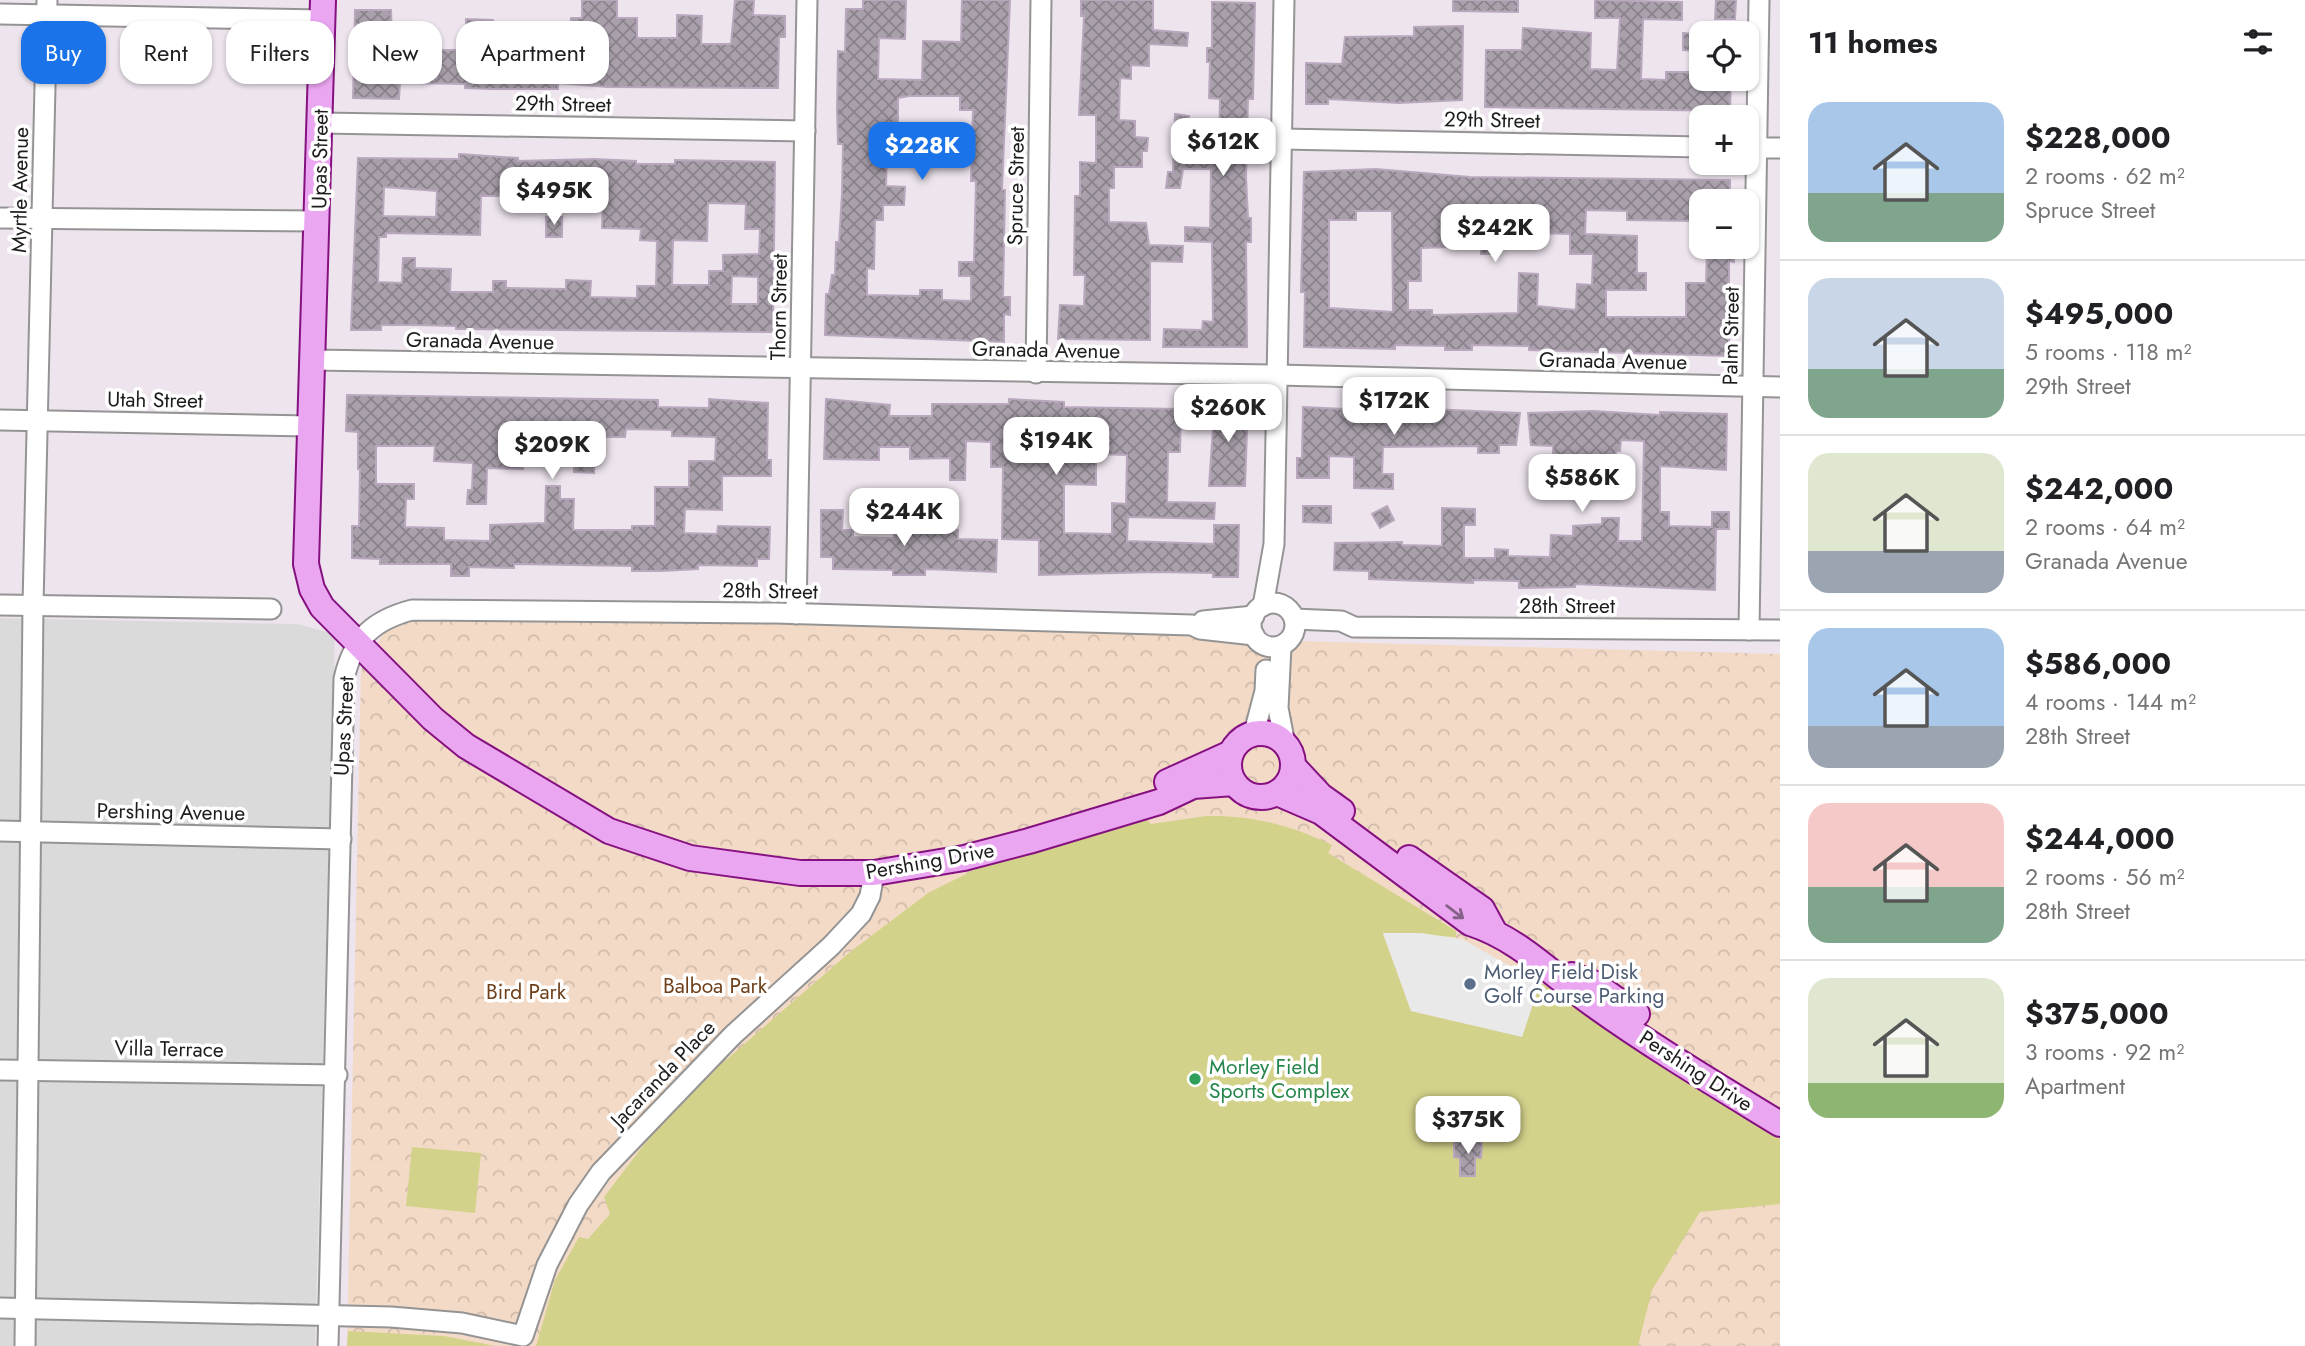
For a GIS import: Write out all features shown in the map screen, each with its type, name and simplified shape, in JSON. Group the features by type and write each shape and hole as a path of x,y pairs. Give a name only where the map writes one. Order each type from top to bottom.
{"main road":[{"name":"Upas Street","path":"323,10 306,564 312,589 322,607 358,644"},
{"name":"Pershing Drive","path":"358,644 433,719 467,746 532,788 628,839 690,858 789,872 874,873 964,858 1159,802 1193,786 1234,783"},
{"path":"1254,733 1271,734 1289,755 1291,776 1277,793 1268,796 1249,795 1234,783 1229,768 1231,753 1240,740 1254,733"},
{"name":"Pershing Drive","path":"583,815 671,842 772,858 830,859 913,852 1048,820 1165,783 1231,753"},
{"name":"Pershing Drive","path":"1289,755 1321,796 1482,909 1494,931"},
{"name":"Pershing Drive","path":"1277,793 1321,812 1470,923 1494,931 1546,965 1593,1004 1780,1124"},
{"path":"874,873 885,864 962,850 1019,834 1048,820"},
{"name":"Pershing Drive","path":"1546,965 1593,984 1780,1107"}],"street":[{"name":"Thorn Street","path":"796,614 807,0"},
{"name":"Spruce Street","path":"1036,373 1041,0"},
{"path":"1254,733 1265,691 1279,557 1274,544 1284,0"},
{"name":"Palm Street","path":"1754,105 1759,0"},
{"path":"0,14 47,8 323,10"},
{"name":"Myrtle Avenue","path":"25,1346 33,605 47,8"},
{"name":"29th Street","path":"321,123 805,131"},
{"name":"29th Street","path":"1282,139 1689,147"},
{"path":"1759,148 1780,148"},
{"name":"Palm Street","path":"1749,630 1753,387 1752,175"},
{"path":"0,218 318,221"},
{"name":"Granada Avenue","path":"312,360 1278,375 1780,387"},
{"name":"Utah Street","path":"0,420 310,426"},
{"path":"0,604 271,609"},
{"name":"28th Street","path":"358,644 383,618 412,610 796,614 1192,625 1200,629 1273,626 1341,633 1354,627 1780,630"},
{"path":"1273,626 1278,708 1289,755"},
{"name":"Upas Street","path":"328,1346 337,1075 344,679 348,662 358,644"},
{"name":"Pershing Avenue","path":"0,831 341,839"},
{"name":"Jacaranda Place","path":"329,1315 463,1323 523,1336 547,1265 578,1205 601,1172 733,1035 831,946 861,914 870,896 874,873"},
{"name":"Villa Terrace","path":"0,1070 337,1075"},
{"path":"0,1308 329,1315"}],"shaded area":[{"path":"0,618 297,624 335,634 315,1346 0,1346"},
{"name":"Morley Field Sports Complex","path":"1206,816 1239,817 1270,823 1332,845 1328,853 1456,931 1456,937 1383,934 1411,1011 1522,1036 1540,983 1562,994 1701,1092 1780,1139 1780,1204 1700,1212 1652,1290 1638,1346 536,1346 555,1280 579,1237 588,1239 610,1214 604,1197 652,1134 718,1067 850,952 928,893 1002,856 1144,817 1151,824"},
{"name":"Morley Field Disk Golf Course Parking","path":"1383,933 1421,933 1462,939 1540,983 1522,1037 1411,1011"},
{"path":"412,1147 481,1153 475,1213 406,1206"},
{"path":"348,1331 444,1336 495,1346 347,1346"}],"green space":[{"name":"Balboa Park","path":"375,616 1264,633 1262,640 1780,654 1780,1346 347,1346 361,669 385,631"}],"building":[{"path":"582,0 617,0 617,18 637,18 637,38 677,38 677,15 702,16 701,44 731,44 735,0 754,0 753,15 785,16 785,37 779,37 778,88 607,87 570,84 609,84 609,21 571,21 571,18 582,18"},
{"path":"863,0 906,0 905,39 879,38 878,79 922,80 923,41 961,42 962,0 1010,0 1002,190 1005,190 1003,297 1010,297 1010,315 1004,314 1004,342 825,335 826,294 829,294 832,275 835,275 842,194 843,144 838,144 837,110 838,51 845,52 846,9 863,9","holes":["960,96 960,110 973,110 971,181 976,181 974,262 959,262 959,276 971,276 971,301 942,300 942,290 920,290 920,296 867,295 867,268 874,269 875,220 883,220 883,205 904,205 905,187 886,186 887,149 904,150 905,128 898,128 898,98"]},
{"path":"1081,0 1153,0 1153,30 1188,33 1187,46 1149,44 1149,66 1131,65 1131,79 1120,78 1119,120 1135,121 1135,137 1148,138 1147,151 1142,151 1142,167 1114,167 1114,188 1109,188 1109,222 1146,223 1149,245 1183,246 1182,262 1150,261 1150,340 1058,339 1060,305 1084,306 1085,275 1074,275 1075,196 1080,196 1080,162 1096,163 1096,115 1079,115 1084,16 1081,16"},
{"path":"1453,0 1518,0 1518,12 1453,11"},
{"path":"1595,0 1682,2 1682,20 1643,19 1641,79 1666,80 1666,72 1689,72 1689,91 1731,91 1730,105 1689,105 1689,110 1485,107 1486,50 1522,50 1523,28 1591,33 1590,69 1617,70 1620,18 1595,18"},
{"path":"1716,0 1736,0 1735,19 1715,19"},
{"path":"1212,2 1255,3 1253,99 1248,99 1246,177 1248,218 1251,218 1251,242 1246,242 1247,347 1163,347 1164,329 1202,330 1203,321 1213,322 1212,242 1185,241 1185,227 1210,228 1211,169 1183,169 1180,188 1166,188 1168,172 1173,172 1175,114 1189,116 1186,145 1219,146 1220,99 1209,98 1210,62 1207,62 1207,48 1212,48"},
{"path":"355,10 391,10 391,21 355,21"},
{"path":"466,19 493,20 466,21"},
{"path":"1463,26 1462,100 1399,103 1328,99 1328,104 1306,104 1306,63 1342,64 1345,37 1414,36 1414,27"},
{"path":"1683,33 1689,33 1689,50 1683,50"},
{"path":"442,50 456,50 456,84 442,84"},
{"path":"353,84 400,84 399,99 353,98"},
{"path":"465,84 558,84 558,89 465,88"},
{"path":"459,154 518,158 518,161 594,159 636,161 636,164 675,164 675,160 775,162 773,332 456,329 456,326 415,325 381,325 381,330 351,330 358,158 459,159","holes":["384,187 437,191 436,217 383,216","554,193 603,194 602,228 641,229 640,240 657,241 656,286 637,286 637,298 590,297 591,281 566,280 566,289 506,288 506,281 493,281 493,292 450,292 451,269 415,268 415,258 403,258 402,283 378,282 379,237 386,237 386,233 480,235 481,196 530,196 530,211 554,211","708,203 746,204 745,229 760,229 759,254 723,255 723,271 709,271 709,285 672,285 673,240 707,241","732,276 758,277 758,304 731,304"]},
{"path":"1376,169 1470,177 1730,180 1730,189 1689,189 1689,221 1627,220 1627,211 1586,210 1585,234 1637,236 1637,273 1646,273 1646,290 1606,290 1606,317 1686,317 1686,283 1706,283 1707,259 1734,259 1734,262 1729,261 1729,356 1529,350 1529,346 1472,345 1472,350 1445,350 1445,346 1395,345 1395,349 1304,347 1305,292 1301,292 1304,172","holes":["1356,211 1392,211 1393,312 1329,308 1329,220 1356,220","1532,233 1570,234 1570,254 1593,254 1592,285 1577,284 1576,310 1537,306 1538,274 1519,273 1518,313 1432,315 1432,310 1408,310 1408,281 1421,281 1421,248 1481,246 1481,254 1499,254 1499,237 1532,238"]},
{"path":"546,217 562,217 562,237 546,237"},
{"path":"347,395 658,400 658,407 709,408 709,399 768,403 767,460 771,460 771,476 722,476 722,510 685,509 684,533 717,534 718,526 770,527 769,559 757,559 757,566 698,565 698,569 661,571 632,571 632,566 514,564 514,568 469,567 469,576 451,576 451,564 380,564 380,559 352,558 352,526 359,526 360,469 358,432 346,431","holes":["524,427 567,428 567,436 574,436 574,472 594,473 595,437 625,437 626,429 672,430 672,436 716,437 715,461 689,461 689,487 655,487 655,526 632,526 632,530 573,530 574,499 560,499 560,486 546,486 545,523 490,525 490,541 444,540 444,528 405,527 406,499 414,499 414,484 376,484 376,446 435,446 434,461 473,463 472,490 468,490 467,504 486,504 487,468 523,469"]},
{"path":"826,399 890,405 889,416 932,416 932,404 1009,404 1009,399 1064,402 1064,407 1181,409 1180,452 1168,452 1167,502 1215,503 1214,519 1128,517 1127,541 1214,544 1214,525 1239,525 1238,577 1213,577 1213,573 1157,572 1039,575 1039,540 1002,539 1003,467 991,467 991,442 966,441 965,480 950,480 950,458 910,459 910,447 879,447 879,460 824,459","holes":["1096,454 1127,455 1126,504 1112,503 1112,534 1064,533 1064,484 1096,485"]},
{"path":"1206,404 1248,405 1245,486 1209,486 1213,428 1206,428"},
{"path":"1303,407 1520,413 1516,445 1499,445 1499,453 1478,453 1478,446 1383,447 1382,474 1393,474 1393,489 1354,488 1354,457 1329,456 1329,478 1297,478 1297,458 1302,458"},
{"path":"1593,411 1660,415 1660,412 1727,414 1726,470 1660,466 1660,512 1669,512 1669,526 1712,527 1712,512 1729,512 1729,529 1716,529 1715,590 1575,584 1575,587 1519,588 1519,581 1473,580 1473,583 1369,579 1369,571 1334,570 1335,543 1402,542 1402,545 1442,546 1442,508 1475,509 1475,525 1464,525 1464,558 1495,558 1495,549 1508,550 1508,556 1550,557 1551,535 1573,536 1573,526 1602,524 1602,518 1619,518 1618,541 1642,541 1644,441 1621,440 1620,451 1616,451 1615,464 1586,464 1586,470 1572,469 1572,495 1551,495 1551,491 1535,492 1533,479 1551,477 1553,473 1553,446 1531,445 1528,413"},
{"path":"894,499 907,499 907,526 958,530 958,539 997,540 996,572 925,569 925,575 893,575 893,570 833,569 833,557 821,557 821,510 843,510 842,530 853,530 853,537 894,538"},
{"path":"1303,506 1331,506 1331,523 1303,522"},
{"path":"1387,506 1394,520 1380,528 1372,514"},
{"path":"1454,1141 1482,1142 1481,1158 1475,1157 1475,1176 1460,1176 1460,1158 1454,1157"}],"place":[{"name":"Morley Field Disk Golf Course Parking","path":"1470,984"},
{"name":"Morley Field Sports Complex","path":"1195,1079"}],"park label":[{"name":"Bird Park","path":"526,992"}]}
